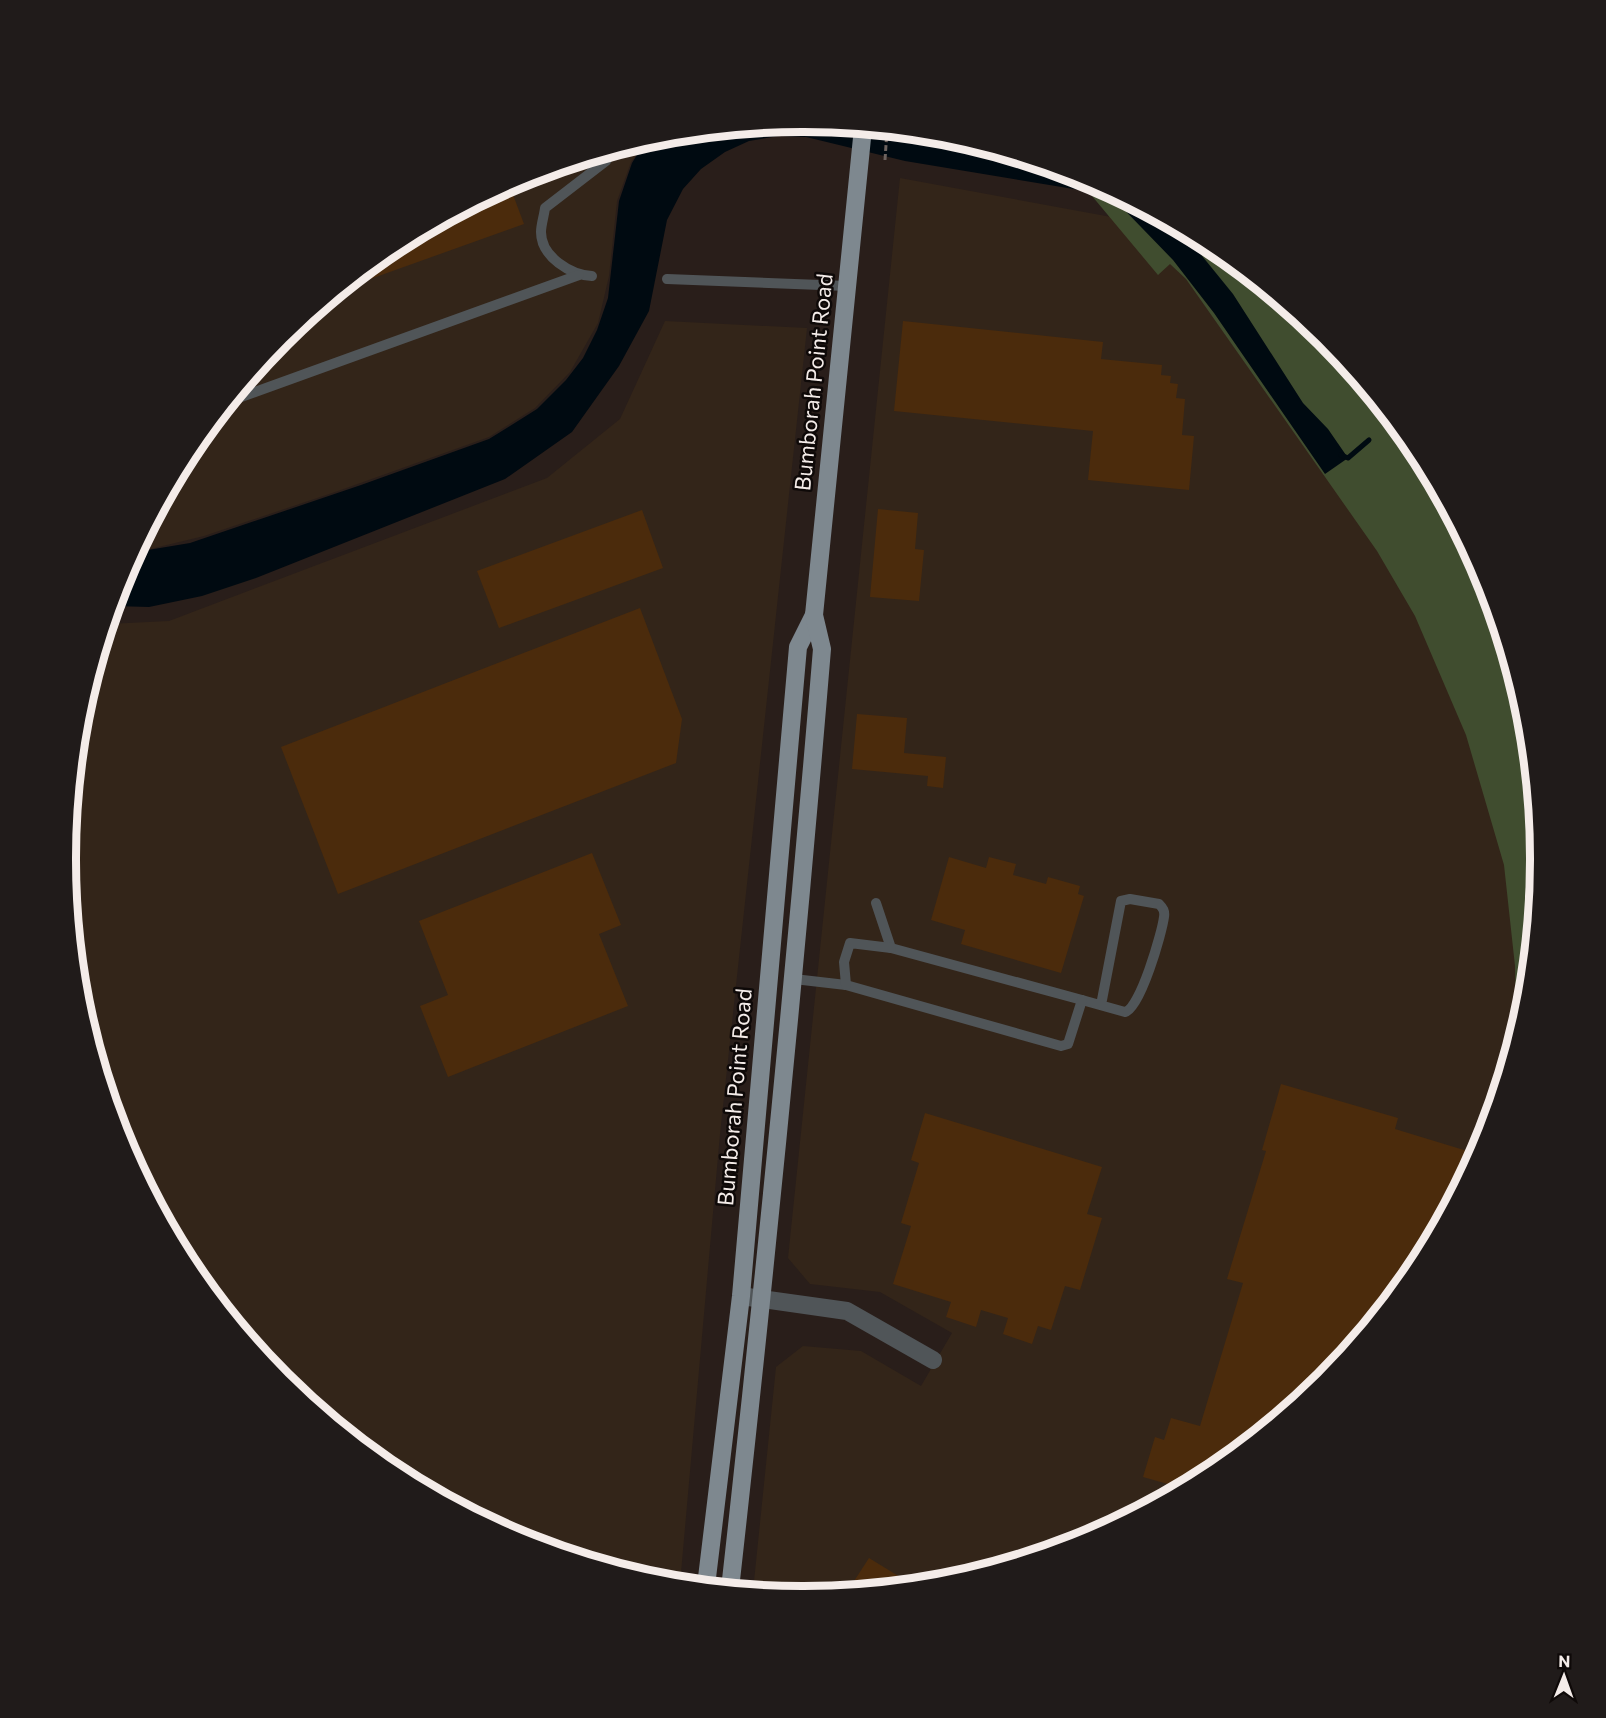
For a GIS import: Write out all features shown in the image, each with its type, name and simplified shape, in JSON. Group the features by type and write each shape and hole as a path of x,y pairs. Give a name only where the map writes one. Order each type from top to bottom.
{"main road":[{"name":"Bumborah Point Road","path":"731,1581 794,979 822,649 814,615 862,135"},
{"name":"Bumborah Point Road","path":"860,154 867,136"},
{"name":"Bumborah Point Road","path":"707,1579 741,1296 774,897 798,647 814,615"}],"street":[{"path":"774,897 801,899"},
{"path":"741,1296 847,1311 933,1360"}],"lane":[{"path":"592,276 579,275 568,269 548,252 541,234 545,208 607,159"},
{"path":"244,396 579,275"},
{"path":"667,279 847,286"},
{"path":"846,985 844,962 850,943 891,948 1125,1012 1134,1007 1146,977 1164,916 1159,904 1130,899 1121,901 1101,1005"},
{"path":"876,903 891,948"},
{"path":"794,979 846,985 1061,1046 1068,1044 1082,1000"}],"path":[{"path":"885,160 886,138"}],"shaded area":[{"path":"803,132 851,134 945,146 991,157 1037,171 1089,192 905,161 806,137 779,136 749,141 725,152 701,169 683,189 667,220 649,311 619,366 572,432 505,479 256,578 202,596 149,607 122,606 146,550 190,543 489,439 537,409 566,380 583,358 597,330 608,298 619,201 632,163 639,151 708,139"},
{"path":"639,151 631,162 617,201 609,276 598,323 570,372 535,408 489,437 204,536 146,550 174,496 199,455 227,417 289,345 361,283 399,255 482,207 569,171"},
{"path":"900,178 1158,226 1192,246 1480,689 1521,968 1505,1047 1491,1093 1455,1180 1407,1263 1349,1338 1317,1373 1282,1405 1207,1463 1124,1511 1037,1547 945,1572 851,1584 803,1586 754,1584 776,1367 803,1346 861,1351 921,1386 952,1333 880,1292 810,1284 788,1258"},
{"path":"1120,205 1196,248 1233,294 1303,403 1328,429 1348,458 1325,474 1214,313 1173,260"},
{"path":"665,321 807,328 720,1134 681,1575 615,1561 569,1547 482,1511 440,1488 399,1463 324,1405 289,1373 257,1338 199,1263 151,1180 132,1137 115,1093 90,1001 78,907 76,859 83,764 90,717 116,624 169,621 547,478 620,419"}],"green space":[{"path":"1088,191 1124,207 1207,255 1282,313 1317,345 1349,380 1407,455 1455,538 1491,625 1505,671 1516,717 1523,764 1530,859 1528,907 1516,1003 1515,966 1504,865 1466,735 1415,616 1377,551 1186,279 1170,264 1158,275"}],"building":[{"path":"513,193 524,224 363,282 399,255 440,230"},
{"path":"903,321 1103,342 1101,359 1162,365 1161,375 1171,376 1170,383 1178,384 1176,398 1185,399 1182,435 1194,436 1189,490 1088,480 1093,431 894,411"},
{"path":"878,509 918,513 915,549 924,550 919,601 870,597"},
{"path":"642,510 663,568 499,628 477,571"},
{"path":"640,608 682,719 676,763 338,894 281,747"},
{"path":"857,714 907,718 904,753 946,757 943,788 927,786 928,776 852,769"},
{"path":"592,853 621,925 599,934 628,1006 448,1077 420,1006 448,995 419,921"},
{"path":"949,857 986,868 989,857 1016,864 1013,875 1046,884 1048,877 1080,886 1078,894 1084,896 1061,973 961,944 965,930 931,920"},
{"path":"1281,1084 1398,1118 1395,1129 1468,1151 1455,1180 1407,1263 1349,1338 1317,1373 1245,1435 1207,1463 1171,1485 1143,1477 1155,1437 1164,1440 1171,1418 1200,1426 1243,1283 1227,1279 1266,1151 1262,1150"},
{"path":"925,1113 1102,1167 1087,1214 1102,1218 1080,1290 1065,1286 1051,1330 1038,1326 1032,1344 1003,1334 1008,1318 981,1310 976,1327 946,1317 951,1302 893,1284 911,1226 901,1223 919,1163 911,1160"},
{"path":"869,1558 902,1578 898,1579 852,1584"}],"waterway":[{"path":"1341,455 1348,458 1369,440"}]}
